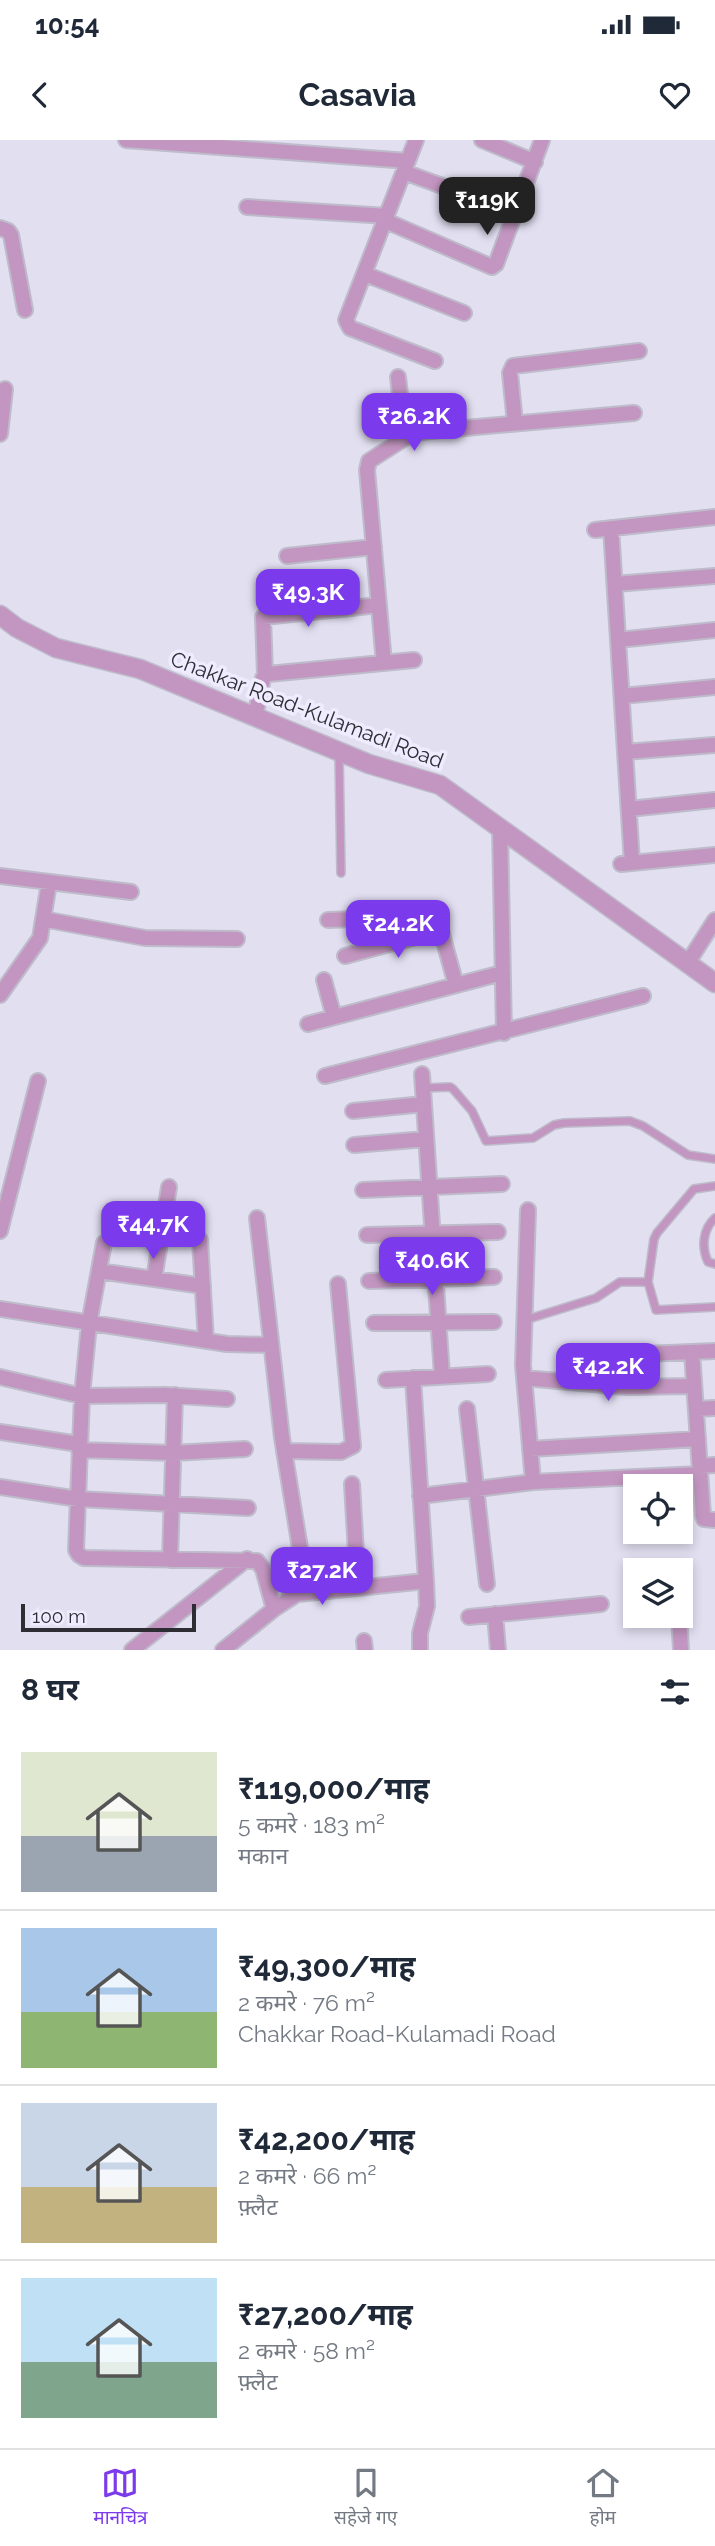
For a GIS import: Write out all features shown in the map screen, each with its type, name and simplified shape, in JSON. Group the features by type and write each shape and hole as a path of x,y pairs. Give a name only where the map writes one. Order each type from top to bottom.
{"street":[{"path":"126,140 406,167 516,213"},
{"path":"416,140 346,325 435,361"},
{"path":"482,140 535,162"},
{"path":"247,208 387,218 492,267 496,264 542,140"},
{"path":"0,229 11,235 25,310"},
{"path":"365,274 464,313"},
{"path":"515,424 510,373 513,366 639,351"},
{"path":"398,377 405,438"},
{"path":"0,435 5,389"},
{"path":"384,663 367,464 405,438 420,432 635,413"},
{"path":"595,530 715,517"},
{"path":"611,528 629,809 626,863 715,855"},
{"path":"287,556 374,547"},
{"path":"615,584 715,576"},
{"path":"255,717 265,675 262,617 379,605"},
{"name":"Chakkar Road-Kulamadi Road","path":"0,615 56,648 140,670 369,764 440,785 715,983"},
{"path":"618,640 715,631"},
{"path":"265,675 414,660"},
{"path":"622,696 715,687"},
{"path":"625,752 715,745"},
{"path":"629,809 715,800"},
{"path":"499,828 503,1033"},
{"path":"0,876 131,892"},
{"path":"2,988 40,938 49,883"},
{"path":"328,920 437,916 456,985"},
{"path":"43,919 145,938 237,939"},
{"path":"687,964 715,920"},
{"path":"345,956 441,930"},
{"path":"309,1024 502,973"},
{"path":"324,980 334,1017"},
{"path":"325,1076 643,996"},
{"path":"0,1231 38,1081"},
{"path":"422,1081 442,1376"},
{"path":"353,1111 424,1104"},
{"path":"354,1144 426,1139"},
{"path":"363,1190 502,1184"},
{"path":"154,1279 169,1186"},
{"path":"528,1210 524,1378 533,1482"},
{"path":"257,1219 284,1451 307,1591"},
{"path":"367,1235 498,1232"},
{"path":"200,1240 206,1341"},
{"path":"104,1243 89,1324 82,1396 76,1550 84,1558 257,1561 263,1569 274,1609"},
{"path":"99,1271 203,1286"},
{"path":"369,1282 494,1277"},
{"path":"284,1451 341,1452 353,1446 338,1284"},
{"path":"0,1309 236,1345 271,1345"},
{"path":"373,1323 494,1322"},
{"path":"645,1354 715,1351"},
{"path":"692,1352 703,1516 704,1520 715,1520"},
{"path":"386,1380 488,1374"},
{"path":"0,1377 82,1396 175,1395 227,1399"},
{"path":"413,1378 426,1581 426,1606 420,1633 420,1650"},
{"path":"524,1378 627,1387 694,1386"},
{"path":"170,1560 175,1395"},
{"path":"696,1409 715,1408"},
{"path":"467,1409 487,1584"},
{"path":"0,1432 79,1447 173,1452 245,1449"},
{"path":"530,1448 698,1439"},
{"path":"420,1496 533,1482 700,1470 715,1465"},
{"path":"352,1483 358,1587"},
{"path":"0,1487 78,1499 248,1508"},
{"path":"132,1650 247,1559"},
{"path":"223,1650 297,1594 426,1581"},
{"path":"469,1617 601,1604"},
{"path":"495,1615 498,1650"},
{"path":"679,1628 681,1650"}],"lane":[{"path":"339,751 341,873"},
{"path":"422,1081 453,1089 472,1111 486,1141 533,1138 554,1125 564,1123 630,1121 643,1126 688,1155 715,1159"},
{"path":"715,1186 694,1189 657,1233 648,1282 656,1310 715,1307"},
{"path":"715,1219 704,1234 706,1257 708,1262 715,1264"},
{"path":"524,1320 596,1298 620,1282 648,1282"}]}
